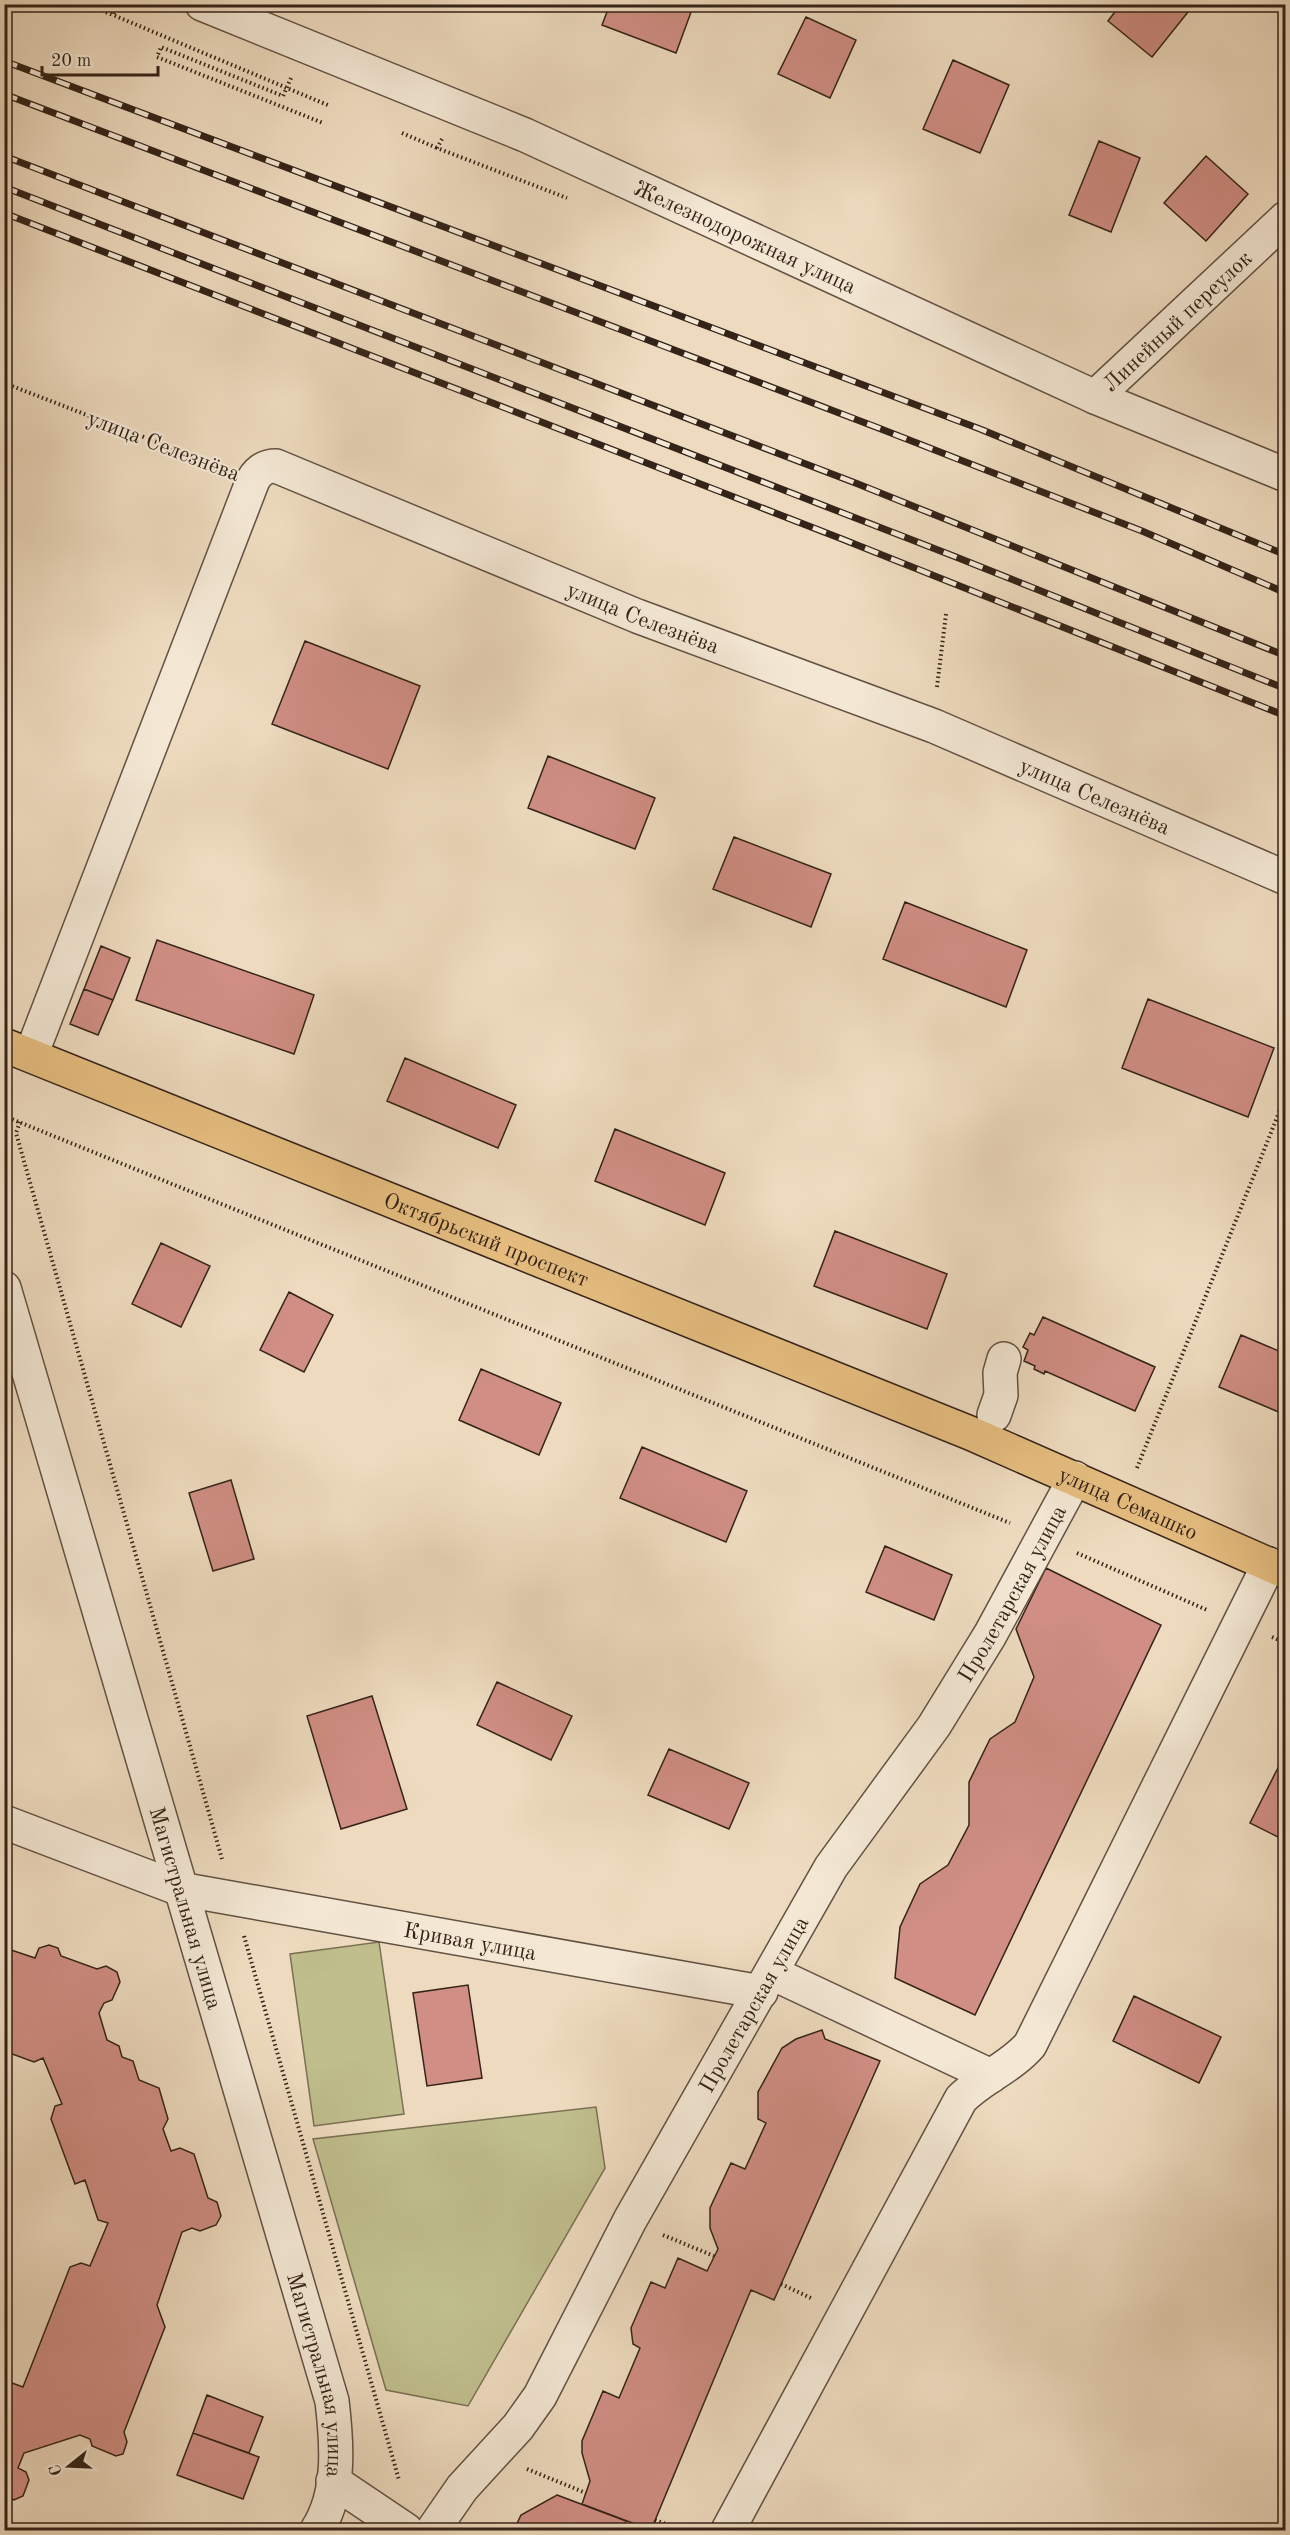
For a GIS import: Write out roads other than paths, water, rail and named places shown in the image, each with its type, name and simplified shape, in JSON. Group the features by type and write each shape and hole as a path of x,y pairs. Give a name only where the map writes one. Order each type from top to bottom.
{"main road":[{"name":"Октябрьский проспект","path":"18,1050 982,1424"},
{"name":"улица Семашко","path":"982,1424 1075,1478 1277,1568"}],"street":[{"name":"Железнодорожная улица","path":"202,4 525,135 1095,397 1286,475"},
{"name":"Линейный переулок","path":"1095,397 1286,218"},
{"name":"улица Селезнёва","path":"18,1050 253,480 262,469 276,466 637,616 934,726 1286,878"},
{"name":"Магистральная улица","path":"4,1288 332,2401 336,2436 333,2481 331,2494 317,2530"},
{"path":"982,1424 1001,1395 1000,1373 1004,1359"},
{"name":"Пролетарская улица","path":"433,2530 462,2488 493,2455 540,2396 630,2220 831,1867 934,1726 990,1635 1075,1478"},
{"path":"729,2530 961,2099 970,2090 1020,2056 1030,2045 1240,1625 1277,1568"},
{"name":"Кривая улица","path":"4,1822 180,1889 767,1983 990,2076"},
{"path":"333,2481 406,2530"}],"railway":[{"path":"4,61 980,429 1286,555"},
{"path":"4,94 881,429 1142,531 1286,593"},
{"path":"4,156 858,484 1286,656"},
{"path":"4,187 956,557 1286,689"},
{"path":"4,213 842,539 1286,716"}]}
